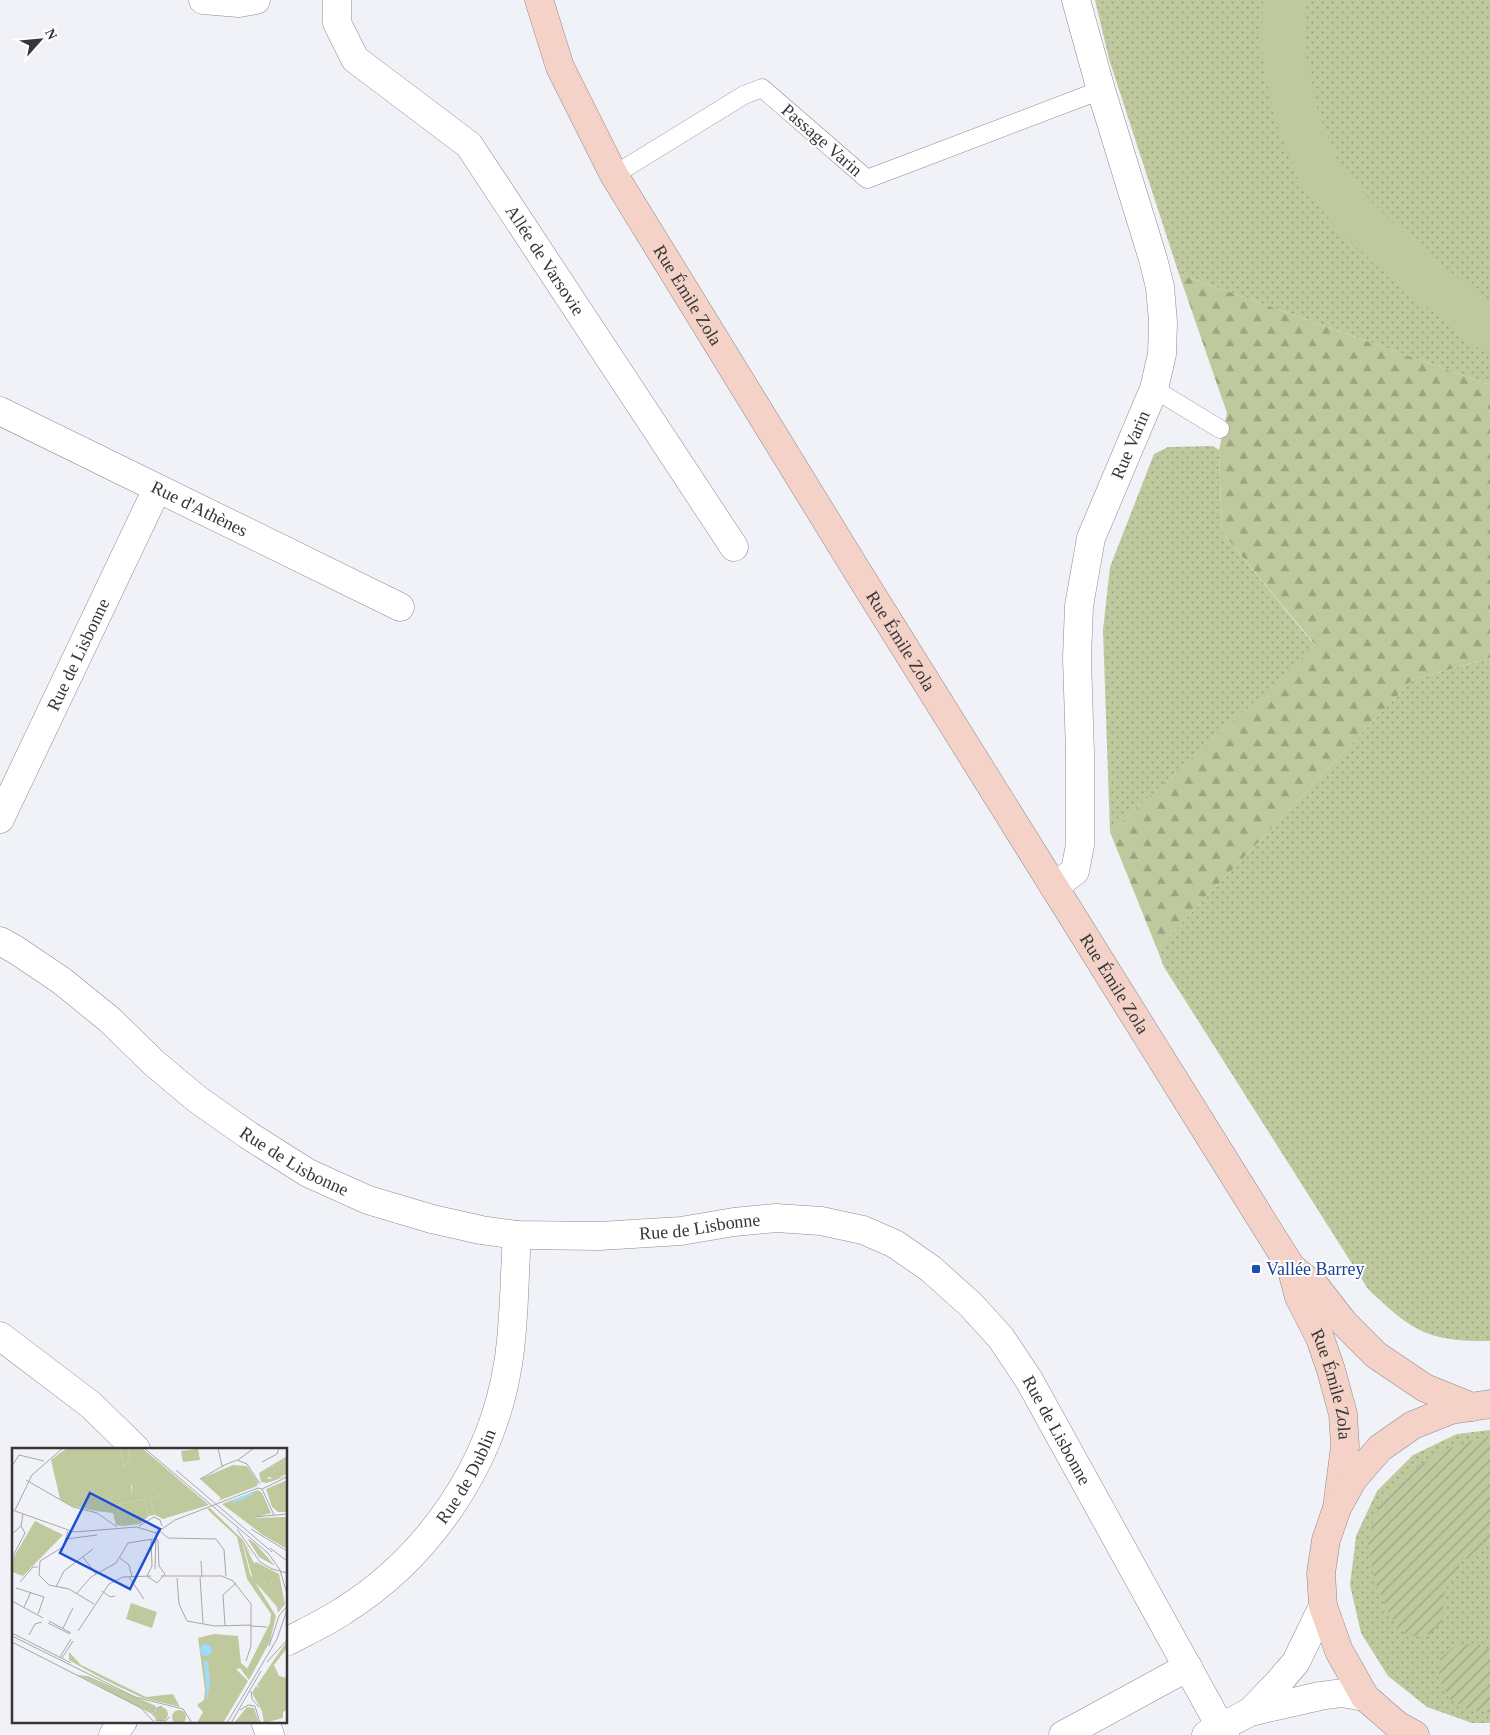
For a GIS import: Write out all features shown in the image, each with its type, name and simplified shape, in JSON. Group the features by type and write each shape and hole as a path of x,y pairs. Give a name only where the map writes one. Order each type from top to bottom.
{"main road":[{"name":"Rue Émile Zola","path":"539,0 560,67 614,175 859,574 1291,1267 1299,1297 1320,1338 1343,1414 1345,1446 1337,1508"},
{"name":"Rue Émile Zola","path":"1291,1267 1316,1287 1344,1323 1376,1355 1425,1388 1481,1406"},
{"path":"1415,1735 1397,1725 1365,1697 1338,1652 1323,1606 1321,1573 1326,1540 1337,1508 1353,1479 1380,1448 1413,1425 1451,1410 1481,1406"}],"street":[{"path":"203,0 239,3 256,0"},
{"name":"Allée de Varsovie","path":"337,0 337,23 354,59 469,145 734,547"},
{"name":"Rue Varin","path":"1054,887 1074,871 1080,845 1077,658 1079,606 1091,538 1154,389 1162,354 1163,322 1160,287 1142,220 1101,90 1076,0"},
{"name":"Rue d'Athènes","path":"0,410 400,606"},
{"name":"Rue de Lisbonne","path":"0,819 157,488"},
{"name":"Rue de Lisbonne","path":"0,941 62,981 110,1020 154,1063 197,1099 248,1135 308,1173 368,1200 432,1219 480,1230 516,1235 600,1236 681,1231 734,1222 776,1218 821,1221 855,1228 895,1244 932,1269 971,1305 1001,1338 1028,1380 1188,1667 1217,1732"},
{"name":"Rue de Dublin","path":"288,1641 344,1611 372,1591 422,1545 461,1493 491,1429 505,1382 513,1326 516,1235"},
{"path":"0,1336 91,1405 135,1448"},
{"path":"1217,1732 1250,1712 1296,1662 1323,1606"},
{"path":"1063,1735 1188,1667"},
{"path":"1250,1712 1342,1693 1365,1697"},
{"path":"113,1735 122,1722"},
{"path":"265,1722 270,1735"}],"lane":[{"name":"Passage Varin","path":"614,175 744,95 762,88 867,179 1101,90"},
{"path":"1154,389 1220,429"}],"green space":[{"path":"1095,0 1490,0 1490,385 1179,274 1109,59"},
{"path":"1263,0 1306,0 1304,46 1316,105 1336,159 1368,198 1417,245 1490,303 1490,355 1477,347 1389,277 1336,228 1299,180 1274,117 1261,49"},
{"path":"1179,274 1490,385 1490,658 1412,680 1157,949 1110,832 1316,646 1222,532 1219,450 1227,413"},
{"path":"1213,446 1219,450 1222,532 1316,647 1110,832 1103,630 1110,567 1154,454 1168,447"},
{"path":"1490,658 1490,1341 1469,1341 1436,1336 1422,1331 1397,1315 1368,1289 1164,967 1157,949 1412,680"},
{"path":"1490,1430 1490,1723 1472,1723 1427,1707 1388,1676 1361,1633 1350,1585 1356,1536 1377,1491 1413,1455 1457,1434"},
{"path":"1490,1438 1490,1544 1462,1561 1445,1590 1442,1621 1430,1634 1408,1637 1391,1617 1375,1582 1368,1545 1374,1516 1393,1485 1437,1454 1470,1441"},
{"path":"1475,1643 1490,1649 1490,1712 1474,1711 1451,1700 1439,1681 1440,1659 1455,1646"}],"place":[{"name":"Vallée Barrey","path":"1256,1269"}]}
